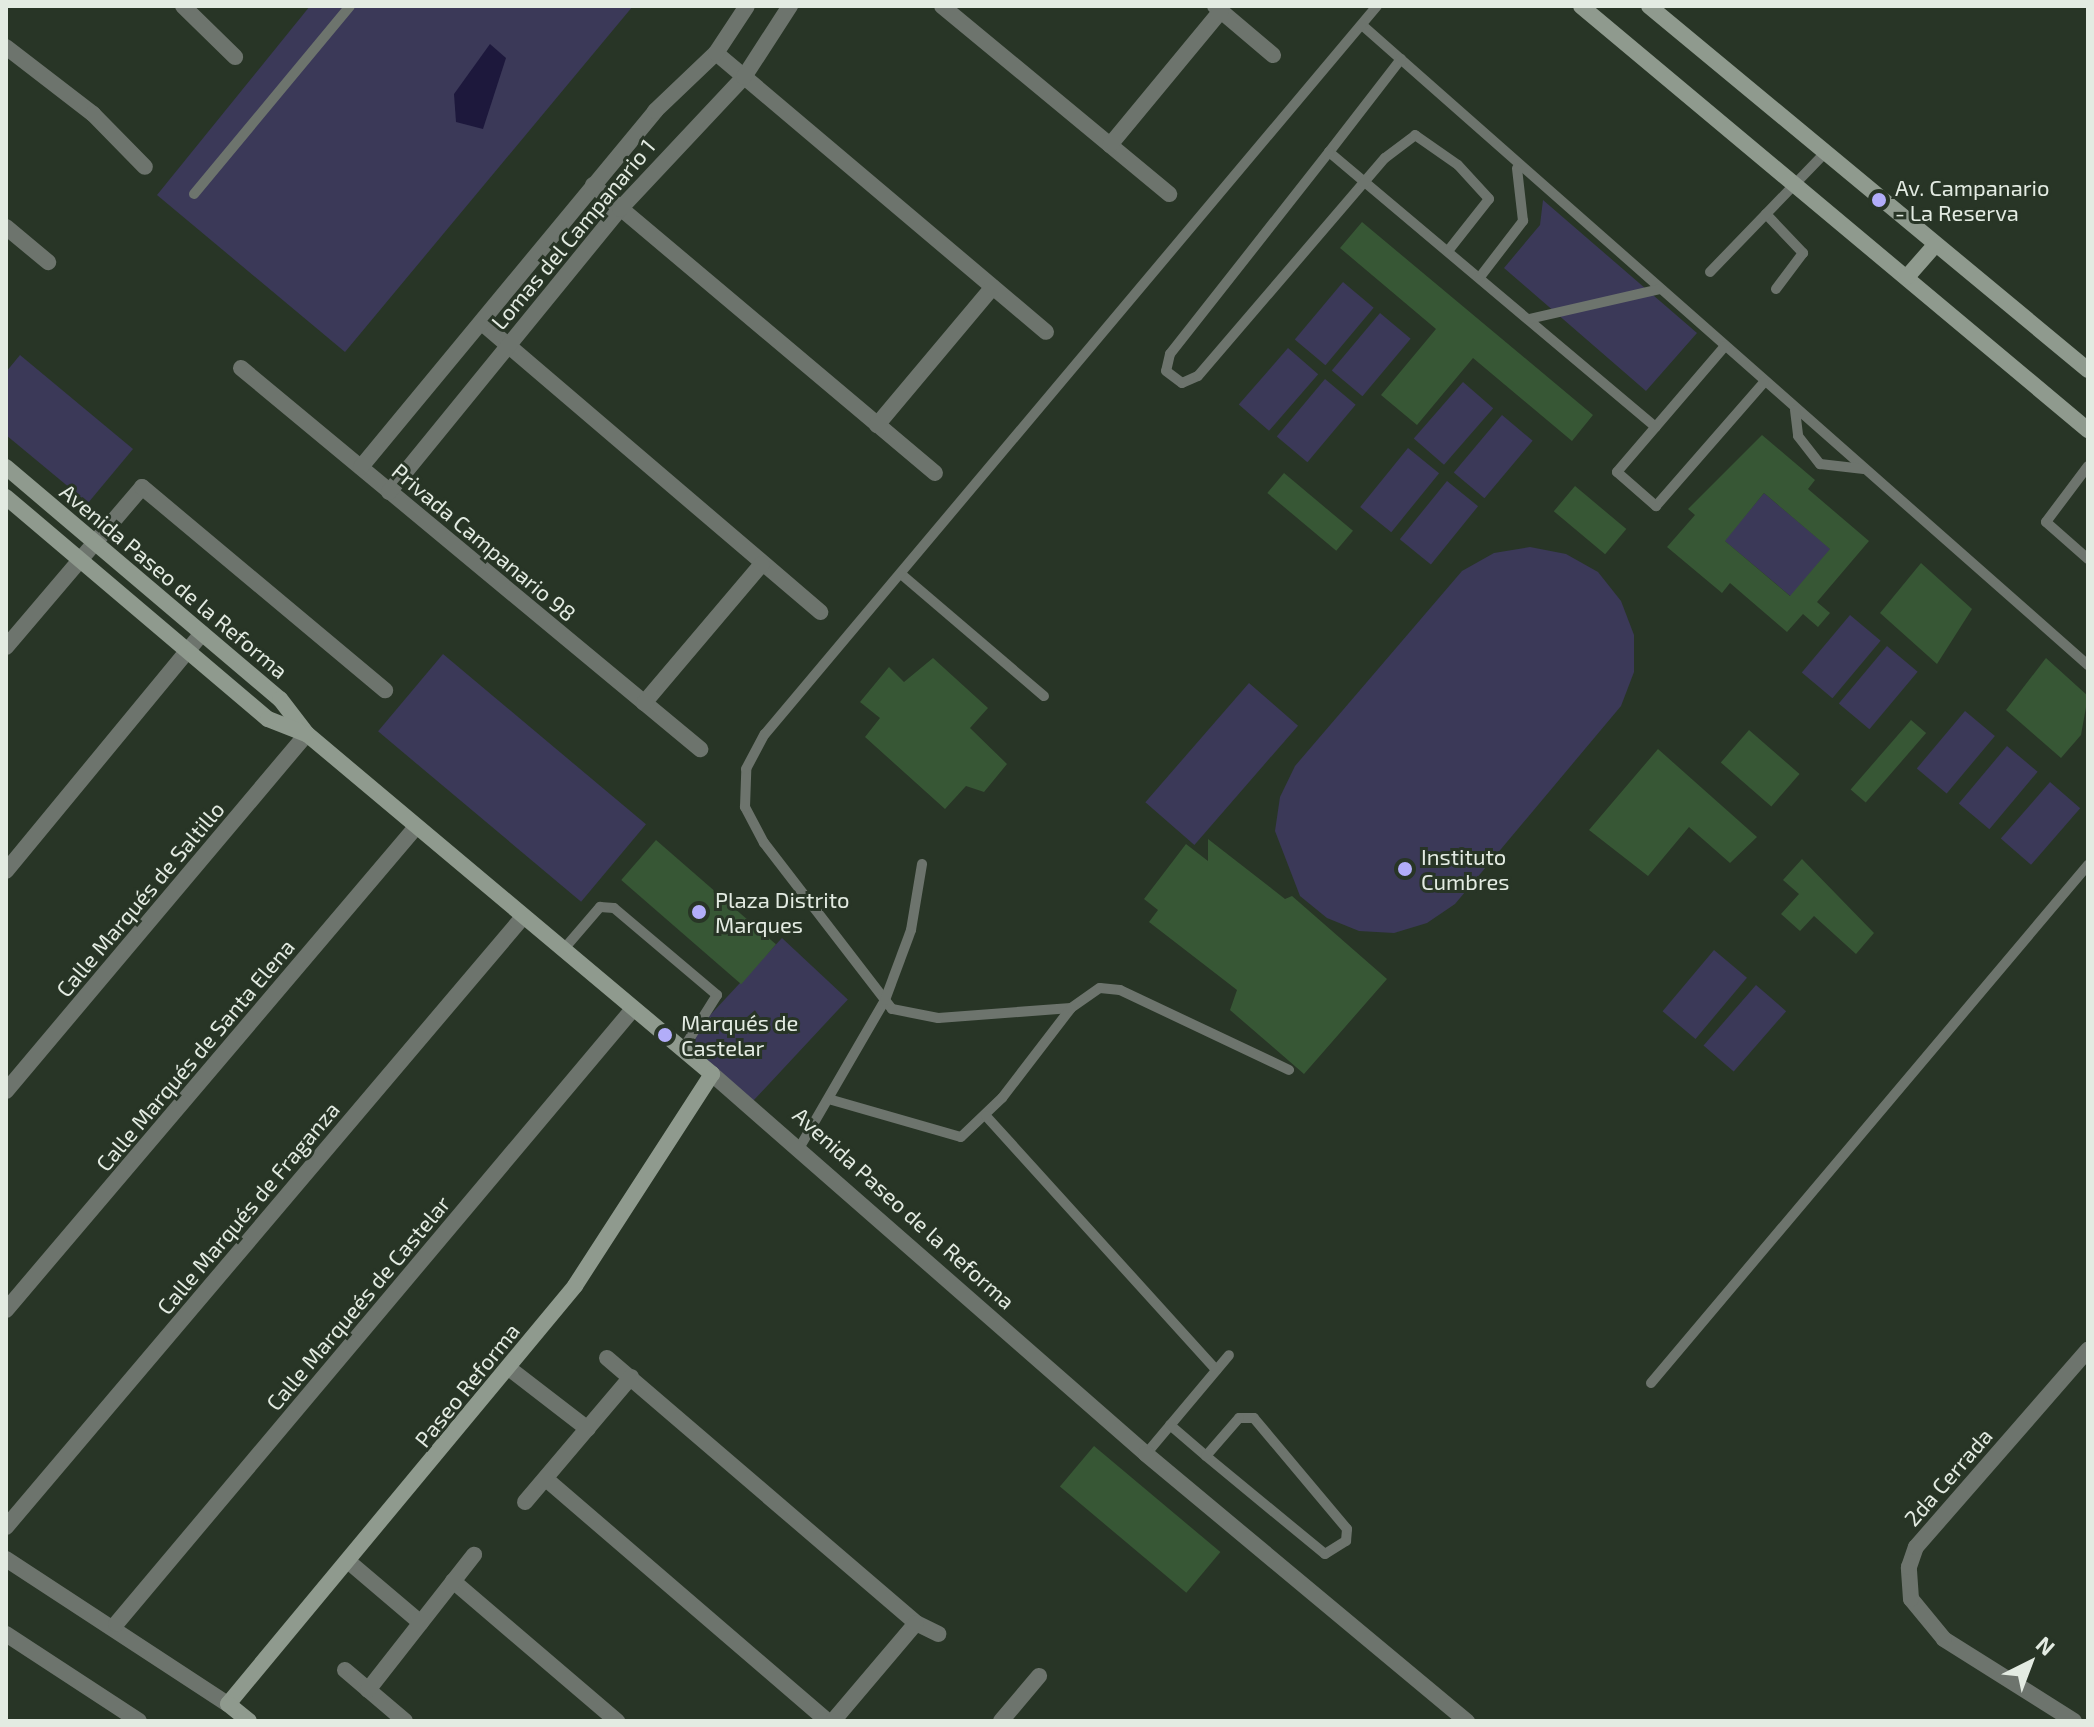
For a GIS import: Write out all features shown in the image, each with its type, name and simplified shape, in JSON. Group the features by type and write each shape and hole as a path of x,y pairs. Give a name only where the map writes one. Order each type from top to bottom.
{"street":[{"path":"183,6 235,57"},
{"name":"Lomas del Campanario 1","path":"361,467 593,185 716,53 747,6"},
{"name":"Lomas del Campanario 1","path":"389,492 620,209 744,77 790,6"},
{"path":"942,6 1169,194"},
{"path":"1581,6 2088,430"},
{"path":"1649,6 2088,370"},
{"path":"1110,145 1218,9 1273,55"},
{"path":"6,47 93,114 145,167"},
{"path":"716,53 1046,332"},
{"path":"593,185 935,473"},
{"path":"6,227 48,262"},
{"path":"1907,277 1935,245"},
{"path":"877,425 993,287"},
{"path":"482,323 820,612"},
{"name":"Privada Campanario 98","path":"241,368 700,749"},
{"name":"Avenida Paseo de la Reforma","path":"6,467 280,699 307,734 633,1009 801,1145 1146,1454 1467,1721"},
{"path":"6,647 142,487 385,690"},
{"name":"Avenida Paseo de la Reforma","path":"6,497 268,719 307,734"},
{"path":"644,703 762,564"},
{"path":"6,871 202,633"},
{"name":"Calle Marqués de Saltillo","path":"6,1091 307,734"},
{"name":"Calle Marqués de Santa Elena","path":"6,1310 416,827"},
{"name":"Calle Marqués de Fraganza","path":"6,1527 523,917"},
{"name":"Calle Marqueés de Castelar","path":"116,1624 633,1009"},
{"name":"Paseo Reforma","path":"228,1704 510,1369 619,1224 712,1074"},
{"name":"2da Cerrada","path":"2074,1721 1944,1639 1911,1599 1909,1567 1916,1547 2086,1357"},
{"path":"607,1358 916,1623 939,1634"},
{"path":"510,1369 588,1429"},
{"path":"525,1502 631,1377"},
{"path":"546,1479 830,1721 916,1623"},
{"path":"368,1690 474,1555"},
{"path":"6,1559 116,1624 249,1721"},
{"path":"349,1562 421,1623"},
{"path":"453,1581 617,1721"},
{"path":"6,1634 139,1721"},
{"path":"345,1670 405,1721"},
{"path":"1001,1721 1039,1676"}],"lane":[{"path":"194,194 350,6"},
{"path":"1071,1008 938,1018 912,1017 885,1000 764,843 745,807 746,781 765,734 1377,6"},
{"path":"1362,25 1517,168 1660,289 2088,665"},
{"path":"1401,59 1170,354 1166,371 1190,384 1366,182 1415,135 1458,165 1489,199 1448,251"},
{"path":"1329,152 1656,427"},
{"path":"1710,272 1824,154"},
{"path":"1480,277 1523,221 1517,168"},
{"path":"1766,214 1803,253 1776,289"},
{"path":"1529,319 1660,289"},
{"path":"1725,346 1617,472 1656,506 1764,382"},
{"path":"1795,410 1798,436 1820,464 1864,469"},
{"path":"2088,466 2046,522 2088,559"},
{"path":"901,574 1044,696"},
{"path":"801,1145 832,1100 885,1000 911,930 922,864"},
{"path":"1651,1383 2088,865"},
{"path":"563,950 600,907 614,908 717,995 683,1049"},
{"path":"832,1100 961,1137 986,1116 1071,1008 1100,988 1120,990 1289,1070"},
{"path":"986,1116 1216,1370"},
{"path":"1146,1454 1229,1355"},
{"path":"1170,1425 1206,1456 1325,1554 1346,1541 1347,1529 1254,1418 1239,1418 1206,1456"}],"shaded area":[{"path":"310,6 633,6 345,352 157,195"},
{"path":"490,44 506,58 483,129 456,122 454,94"},
{"path":"1543,200 1697,333 1646,391 1504,268 1540,225"},
{"path":"1343,282 1374,308 1325,365 1295,339"},
{"path":"1380,313 1411,339 1362,396 1332,370"},
{"path":"1288,348 1318,374 1269,431 1239,405"},
{"path":"20,355 133,449 88,503 6,435 6,372"},
{"path":"1325,379 1356,405 1307,462 1277,436"},
{"path":"1463,382 1493,408 1444,465 1414,439"},
{"path":"1502,415 1533,441 1484,498 1454,472"},
{"path":"1408,448 1439,473 1391,532 1360,507"},
{"path":"1447,481 1478,506 1431,564 1400,539"},
{"path":"1764,493 1831,549 1791,596 1724,540"},
{"path":"1530,547 1566,554 1598,572 1621,601 1634,635 1634,672 1621,706 1455,904 1427,923 1394,933 1359,931 1327,918 1300,896 1275,831 1280,797 1295,766 1462,571 1494,553"},
{"path":"1850,615 1881,641 1832,698 1802,672"},
{"path":"1887,646 1918,672 1869,729 1839,703"},
{"path":"443,654 646,824 581,902 378,731"},
{"path":"1249,683 1298,726 1194,845 1145,802"},
{"path":"1965,711 1995,736 1947,794 1917,768"},
{"path":"2007,746 2038,772 1989,829 1959,803"},
{"path":"2050,782 2080,808 2031,865 2001,839"},
{"path":"782,938 848,999 752,1102 687,1040"},
{"path":"1714,950 1747,978 1696,1039 1663,1011"},
{"path":"1756,985 1786,1011 1734,1072 1704,1045"}],"building":[{"path":"1362,222 1593,415 1572,441 1473,358 1417,425 1381,395 1436,329 1340,248"},
{"path":"1762,435 1815,480 1808,489 1869,541 1817,602 1830,613 1818,627 1803,614 1787,632 1730,583 1722,593 1667,547 1695,515 1688,509","holes":["1764,493 1830,549 1790,596 1725,541"]},
{"path":"1284,473 1353,531 1336,551 1267,493"},
{"path":"1575,486 1626,529 1605,554 1554,511"},
{"path":"1921,563 1972,609 1937,664 1880,613"},
{"path":"933,658 988,708 970,728 1007,764 984,792 966,786 945,809 865,737 880,718 860,702 889,667 904,682"},
{"path":"2046,658 2088,696 2081,735 2061,758 2006,710"},
{"path":"1911,720 1926,733 1866,803 1851,789"},
{"path":"1749,730 1800,774 1771,806 1721,762"},
{"path":"1658,749 1757,837 1730,863 1689,827 1648,876 1589,830"},
{"path":"1208,839 1285,899 1292,896 1387,979 1304,1074 1230,1010 1237,990 1149,922 1158,910 1144,899 1186,844 1208,861"},
{"name":"Plaza Distrito Marques","path":"656,840 776,944 741,984 621,880"},
{"path":"1802,859 1874,933 1856,954 1814,916 1800,931 1781,914 1799,894 1783,880"},
{"path":"1094,1446 1220,1552 1186,1593 1060,1487"}],"place":[{"name":"Av. Campanario - La Reserva","path":"1879,200"},
{"name":"Instituto Cumbres","path":"1405,869"},
{"name":"Plaza Distrito Marques","path":"699,912"},
{"name":"Marqués de Castelar","path":"665,1035"}]}
